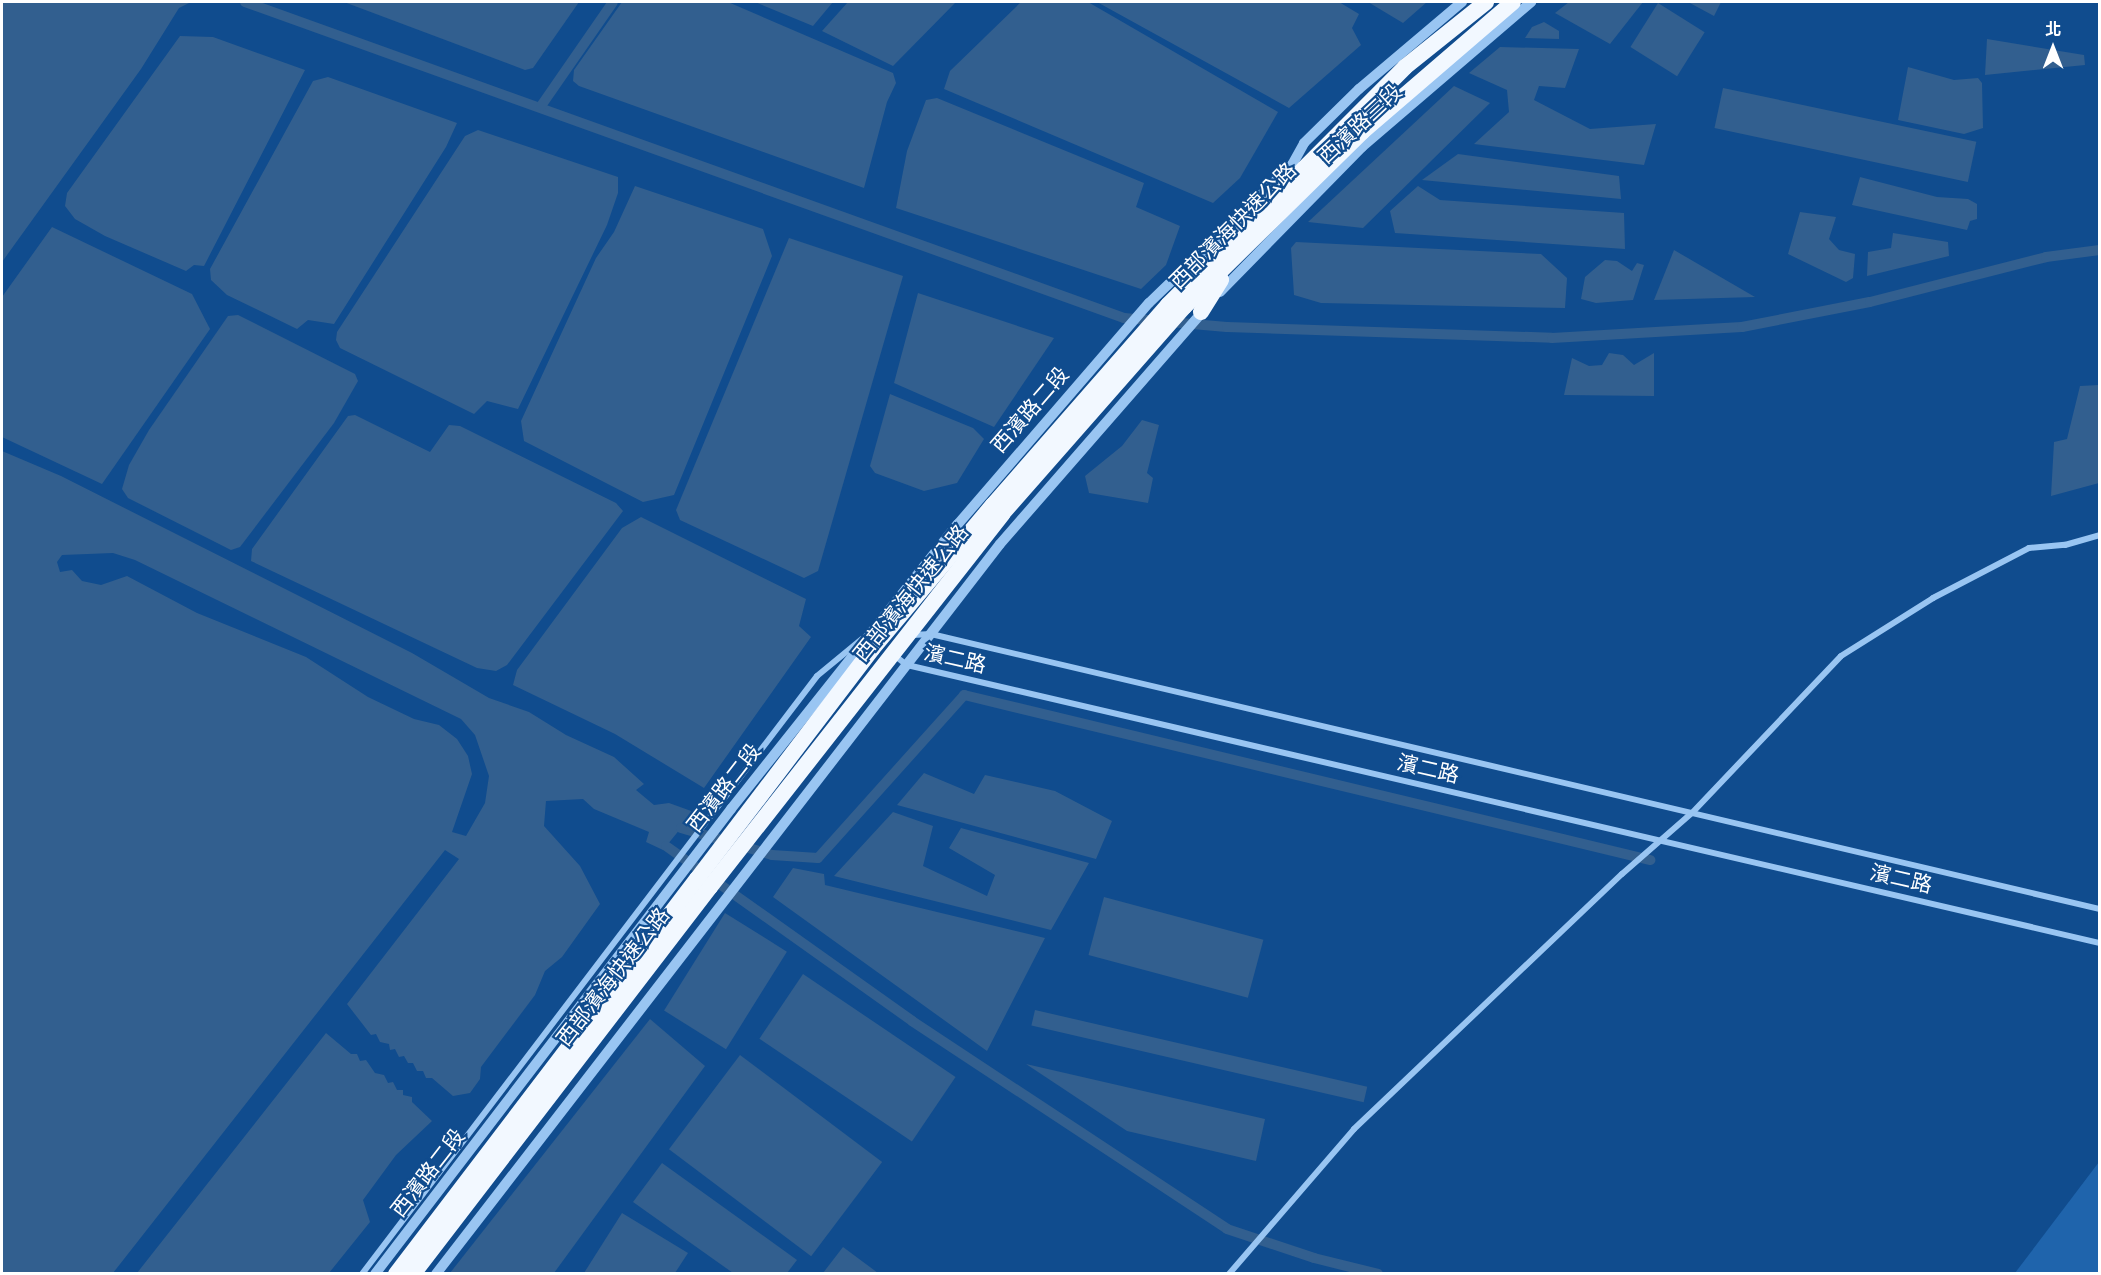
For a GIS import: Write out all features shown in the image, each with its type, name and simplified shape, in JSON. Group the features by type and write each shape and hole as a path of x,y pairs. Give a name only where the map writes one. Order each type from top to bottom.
{"highway":[{"name":"西部濱海快速公路","path":"396,1274 872,649 1152,344 1176,306 1406,67 1486,2"},
{"name":"西部濱海快速公路","path":"1176,306 1362,132 1513,2"},
{"path":"1292,165 1378,82 1406,67"},
{"path":"1201,312 1215,285 1344,157 1362,132"},
{"name":"西部濱海快速公路","path":"413,1274 698,878"}],"street":[{"name":"西濱路三段","path":"1118,338 1149,303 1292,165 1304,142 1345,103 1462,2"},
{"name":"西濱路三段","path":"1152,344 1201,312 1362,147 1531,2"},
{"name":"西濱路二段","path":"375,1274 698,878 727,806 867,635 1118,338"},
{"path":"436,1274 1152,344"},
{"path":"1229,1274 1354,1129 1634,863 1692,813 1841,656 1933,598 2029,548 2065,545 2100,535"},
{"name":"濱二路","path":"867,635 931,634 2100,909"},
{"name":"濱二路","path":"867,635 907,665 2100,943"},
{"path":"362,1274 674,864 727,806"}],"shaded area":[{"path":"2,2 191,2 179,8 141,69 2,262"},
{"path":"344,2 579,2 533,68 525,70"},
{"path":"622,2 728,2 893,73 896,83 887,102 864,188 579,86 573,81 574,70"},
{"path":"755,2 833,2 813,26"},
{"path":"848,2 956,2 893,66 822,31"},
{"path":"1021,2 1088,2 1278,112 1240,178 1213,203 944,89 950,71"},
{"path":"1097,2 1339,2 1359,14 1352,28 1361,45 1289,108"},
{"path":"1368,2 1427,2 1403,23"},
{"path":"1569,2 1643,2 1610,44 1555,13"},
{"path":"1688,2 1721,2 1714,16"},
{"path":"1658,3 1705,32 1677,76 1630,47"},
{"path":"1544,22 1559,31 1559,39 1525,38 1532,27"},
{"path":"180,36 213,37 305,70 204,266 194,265 186,271 105,236 75,219 65,206 67,193"},
{"path":"1987,39 2084,55 2085,65 1985,75"},
{"path":"1500,47 1579,49 1565,88 1539,86 1534,100 1590,129 1656,124 1644,165 1474,144 1509,112 1507,90 1469,73"},
{"path":"1908,67 1954,80 1978,78 1982,83 1983,128 1964,134 1898,120"},
{"path":"328,77 457,123 446,147 334,324 308,320 297,329 227,295 211,280 210,269 313,81"},
{"path":"1454,86 1490,103 1363,228 1308,222"},
{"path":"1723,88 1976,142 1968,182 1714,128"},
{"path":"937,98 1144,183 1136,207 1180,226 1166,265 1141,289 896,208 907,151 926,100"},
{"path":"478,130 618,177 618,193 607,225 518,409 487,401 474,414 340,348 336,340 337,332 465,136"},
{"path":"1458,154 1619,176 1621,199 1422,180"},
{"path":"1860,177 1937,197 1968,199 1977,204 1977,219 1970,221 1967,230 1852,205"},
{"path":"635,186 763,229 772,256 674,495 643,502 524,441 521,421 596,258 614,232"},
{"path":"1418,186 1440,200 1624,213 1625,249 1395,233 1390,211"},
{"path":"1800,212 1836,217 1829,239 1839,250 1855,254 1853,278 1846,282 1788,254"},
{"path":"52,227 192,294 210,329 102,484 2,437 2,297"},
{"path":"1893,233 1948,242 1949,256 1867,276 1868,252 1891,248"},
{"path":"789,238 903,276 818,571 804,578 680,520 676,510"},
{"path":"1296,242 1541,254 1567,278 1565,308 1321,303 1294,295 1291,248"},
{"path":"1674,250 1755,297 1654,300"},
{"path":"1605,260 1617,261 1632,271 1637,263 1644,265 1633,300 1596,303 1581,299 1585,277"},
{"path":"918,293 1054,338 994,427 894,383"},
{"path":"238,315 355,374 358,381 334,423 240,547 231,550 128,498 122,489 129,465 149,430 228,316"},
{"path":"1609,353 1623,355 1634,365 1654,353 1654,396 1564,395 1572,358 1589,366 1602,365"},
{"path":"2099,385 2099,483 2051,496 2054,442 2067,439 2080,386"},
{"path":"890,394 973,428 984,439 957,483 924,491 875,473 870,466"},
{"path":"355,415 430,452 449,425 460,426 616,503 623,511 507,665 496,671 477,668 251,561 252,549 348,416"},
{"path":"1142,420 1159,425 1147,473 1153,478 1148,503 1089,493 1085,476 1122,446"},
{"path":"2,451 61,476 412,653 489,698 529,712 566,735 614,757 644,784 636,790 654,805 669,803 694,812 663,850 646,842 649,832 594,809 583,799 546,801 544,826 580,866 600,904 562,957 545,971 535,995 481,1067 480,1079 470,1093 453,1096 432,1078 426,1078 423,1071 417,1071 413,1063 408,1063 404,1056 399,1057 395,1049 390,1050 389,1044 380,1042 376,1034 371,1035 347,1004 459,859 445,850 113,1273 2,1273"},
{"path":"641,517 806,599 799,626 811,637 704,788 615,734 513,685 517,670 622,528"},
{"path":"924,773 974,794 985,775 1055,791 1112,821 1096,859 897,805"},
{"path":"893,812 933,826 923,866 987,896 995,875 949,848 961,828 1089,863 1051,930 834,876"},
{"path":"793,868 824,874 825,885 1045,938 987,1051 773,897"},
{"path":"1104,897 1263,940 1248,998 1088,955"},
{"path":"725,913 787,952 726,1049 664,1011"},
{"path":"803,974 956,1077 912,1142 759,1039"},
{"path":"1035,1010 1367,1087 1364,1102 1031,1026"},
{"path":"650,1019 705,1066 554,1273 450,1273"},
{"path":"326,1033 351,1054 357,1054 360,1061 366,1060 375,1073 384,1075 388,1083 393,1082 397,1090 403,1090 403,1095 412,1097 412,1102 432,1121 396,1155 363,1200 370,1222 329,1273 137,1273"},
{"path":"740,1055 882,1162 811,1256 669,1149"},
{"path":"1026,1064 1265,1119 1256,1161 1127,1131"},
{"path":"2099,1162 2099,1273 2015,1273"},
{"path":"662,1163 797,1260 787,1273 733,1273 633,1202"},
{"path":"622,1213 688,1253 675,1273 584,1273"},
{"path":"843,1247 878,1273 823,1273"}],"pier":[{"path":"113,553 135,560 461,719 475,735 489,776 485,803 466,836 452,832 472,774 468,756 457,739 439,725 414,719 368,697 306,657 197,613 127,576 101,585 82,581 72,570 60,572 57,562 62,555"}],"waterway":[{"path":"245,2 1124,318 1227,327 1552,338 1742,327 1870,302 2046,257 2100,250"},
{"path":"541,106 613,2"},
{"path":"681,828 772,855 818,858 964,695 1650,860"},
{"path":"666,846 912,1021 1227,1229 1314,1258 1378,1274"}]}
